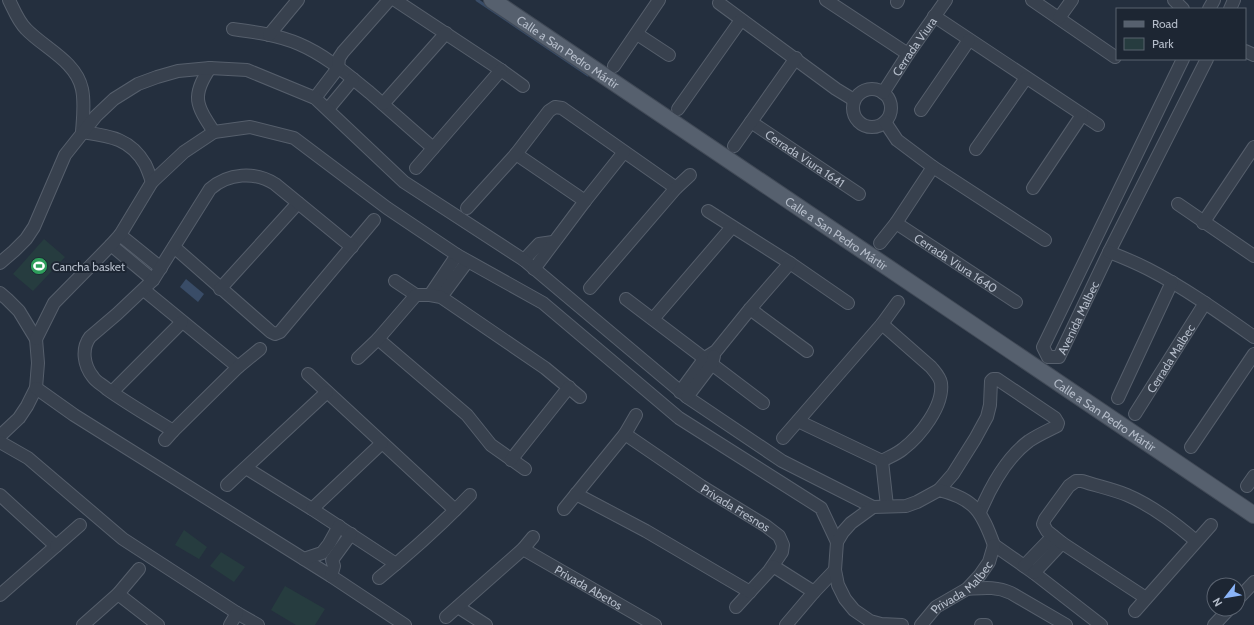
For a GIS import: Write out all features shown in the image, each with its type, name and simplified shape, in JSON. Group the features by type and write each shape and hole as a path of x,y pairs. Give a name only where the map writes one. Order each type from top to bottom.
{"main road":[{"name":"Calle a San Pedro Mártir","path":"492,0 1254,515"}],"street":[{"path":"9,0 27,30 69,66 78,78 82,88 84,100 82,132"},
{"path":"269,34 298,0"},
{"path":"315,98 338,68 339,58 343,52 389,0"},
{"path":"395,0 523,86"},
{"path":"614,66 659,0"},
{"path":"826,0 908,54"},
{"name":"Cerrada Viura","path":"883,93 946,0"},
{"path":"1032,0 1115,57"},
{"path":"1059,18 1072,0"},
{"path":"1174,0 1182,8"},
{"path":"719,3 796,58 836,89 854,100"},
{"path":"934,16 1098,125"},
{"path":"678,109 741,20"},
{"path":"233,29 269,34 297,43 314,51 353,79 433,148"},
{"path":"382,104 446,33"},
{"path":"636,34 669,55"},
{"path":"921,110 969,40"},
{"path":"734,146 796,58"},
{"name":"Avenida Malbec","path":"1184,60 1043,347 1048,357 1059,357 1109,252 1206,60"},
{"path":"210,68 198,89 197,96 198,103 203,114 214,132"},
{"path":"0,263 26,239 34,227 65,155 82,132 114,99 138,84 157,76 178,71 210,68 247,70 315,98 404,182 524,260 683,395 782,461 873,507 906,506 939,490 957,468 987,417 990,405 991,381 993,379 997,379 1055,418 1058,423 1057,426 1029,441 1017,452 1002,470 989,491 980,512"},
{"path":"416,168 501,70"},
{"path":"976,149 1026,78"},
{"path":"328,109 353,79"},
{"path":"870,89 883,93 891,106 886,122 874,128 866,127 859,123 854,116 853,108 854,100 858,95 870,89"},
{"path":"467,208 516,154 549,111 555,107 562,108 676,188"},
{"path":"1033,188 1082,115"},
{"name":"Cerrada Viura 1641","path":"751,122 858,194"},
{"path":"886,122 897,140 933,167 1045,240"},
{"path":"36,339 54,303 120,235 152,182 184,152 214,132 250,127 294,138 387,208 457,255 543,303 679,418 821,508 837,542"},
{"path":"82,132 115,138 126,143 145,164 152,182"},
{"path":"1204,223 1254,147"},
{"path":"534,268 624,152"},
{"path":"516,154 585,201"},
{"path":"880,243 896,223 933,167"},
{"path":"260,349 238,367 169,435 93,379 87,367 85,348 86,341 90,337 144,290 153,280 210,189 216,183 224,179 245,175 261,177 275,184 352,247"},
{"path":"590,288 676,188 690,175"},
{"path":"220,289 298,203"},
{"path":"1178,204 1254,256"},
{"path":"708,211 790,263 848,303"},
{"path":"174,247 220,289 275,334 280,332 374,220"},
{"name":"Cerrada Viura 1640","path":"896,223 1016,302"},
{"path":"653,319 732,227"},
{"path":"120,235 161,268"},
{"path":"524,260 539,244 553,242"},
{"path":"111,245 153,280"},
{"path":"1109,252 1148,269 1172,282 1254,337"},
{"path":"436,296 457,255"},
{"path":"436,296 468,262"},
{"path":"683,395 750,309 790,263"},
{"path":"396,282 416,295 436,296 545,368 580,397"},
{"path":"1118,398 1172,282"},
{"path":"144,290 238,367"},
{"path":"0,293 18,311 36,339 38,363 36,388 27,406 19,418 0,436"},
{"path":"358,358 378,339 416,295"},
{"path":"626,299 711,358 763,403"},
{"path":"783,438 882,324 898,302"},
{"name":"Cerrada Malbec","path":"1135,414 1205,303"},
{"path":"750,309 807,351"},
{"path":"112,392 182,322"},
{"path":"882,324 931,367 941,382 941,392 937,406 924,427 903,448 882,461"},
{"path":"378,339 458,406 491,445 525,469"},
{"path":"1191,447 1254,354"},
{"path":"308,374 455,510"},
{"path":"511,460 569,387"},
{"path":"36,388 74,415 331,576 405,625"},
{"path":"227,484 327,392"},
{"path":"564,509 625,434 636,415"},
{"path":"798,421 882,461"},
{"name":"Privada Fresnos","path":"625,434 702,486 775,532 781,540 783,548 782,552 771,568 736,607"},
{"path":"0,442 28,458 123,539 242,619 258,625"},
{"path":"312,509 382,443"},
{"path":"882,461 887,506"},
{"path":"246,468 339,526 396,564"},
{"path":"1247,486 1254,476"},
{"path":"1146,598 1057,540 1047,531 1043,524 1045,519 1069,486 1076,481 1079,481 1127,495 1159,512 1175,523 1196,541"},
{"path":"939,490 950,493 971,504 980,512 994,545 1029,569 1101,625"},
{"path":"576,494 646,531 750,592"},
{"path":"0,495 56,546"},
{"path":"379,578 470,495"},
{"path":"873,507 851,523 837,542 835,570 838,585 845,599 854,610 870,620 881,624 902,625"},
{"path":"2,598 80,524"},
{"path":"1135,611 1211,525"},
{"path":"304,560 322,553 339,526"},
{"path":"332,560 351,534"},
{"path":"446,617 523,549 533,538"},
{"path":"1029,569 1057,540"},
{"name":"Privada Malbec","path":"921,625 936,607 966,589 985,570 992,556 994,545"},
{"name":"Privada Abetos","path":"523,549 655,625"},
{"path":"322,553 332,560 334,566 331,576"},
{"path":"771,568 811,595"},
{"path":"83,625 118,594 139,569"},
{"path":"786,625 811,595 835,570"},
{"path":"1246,590 1254,582"},
{"path":"966,589 994,588 1004,590 1066,625"},
{"path":"118,594 158,625"},
{"path":"458,607 486,625"},
{"path":"1214,625 1222,617"},
{"path":"230,625 242,619"},
{"path":"981,625 986,625"}],"green space":[{"name":"Cancha basket","path":"44,239 65,257 33,291 13,274"},
{"path":"184,530 207,547 199,559 175,545"},
{"path":"221,552 245,567 234,582 210,566"},
{"path":"285,586 325,609 315,625 296,625 271,610"}],"water":[{"path":"186,279 204,294 198,302 180,287"}],"waterway":[{"path":"477,0 588,75"}],"place":[{"name":"Cancha basket","path":"39,266"}]}
